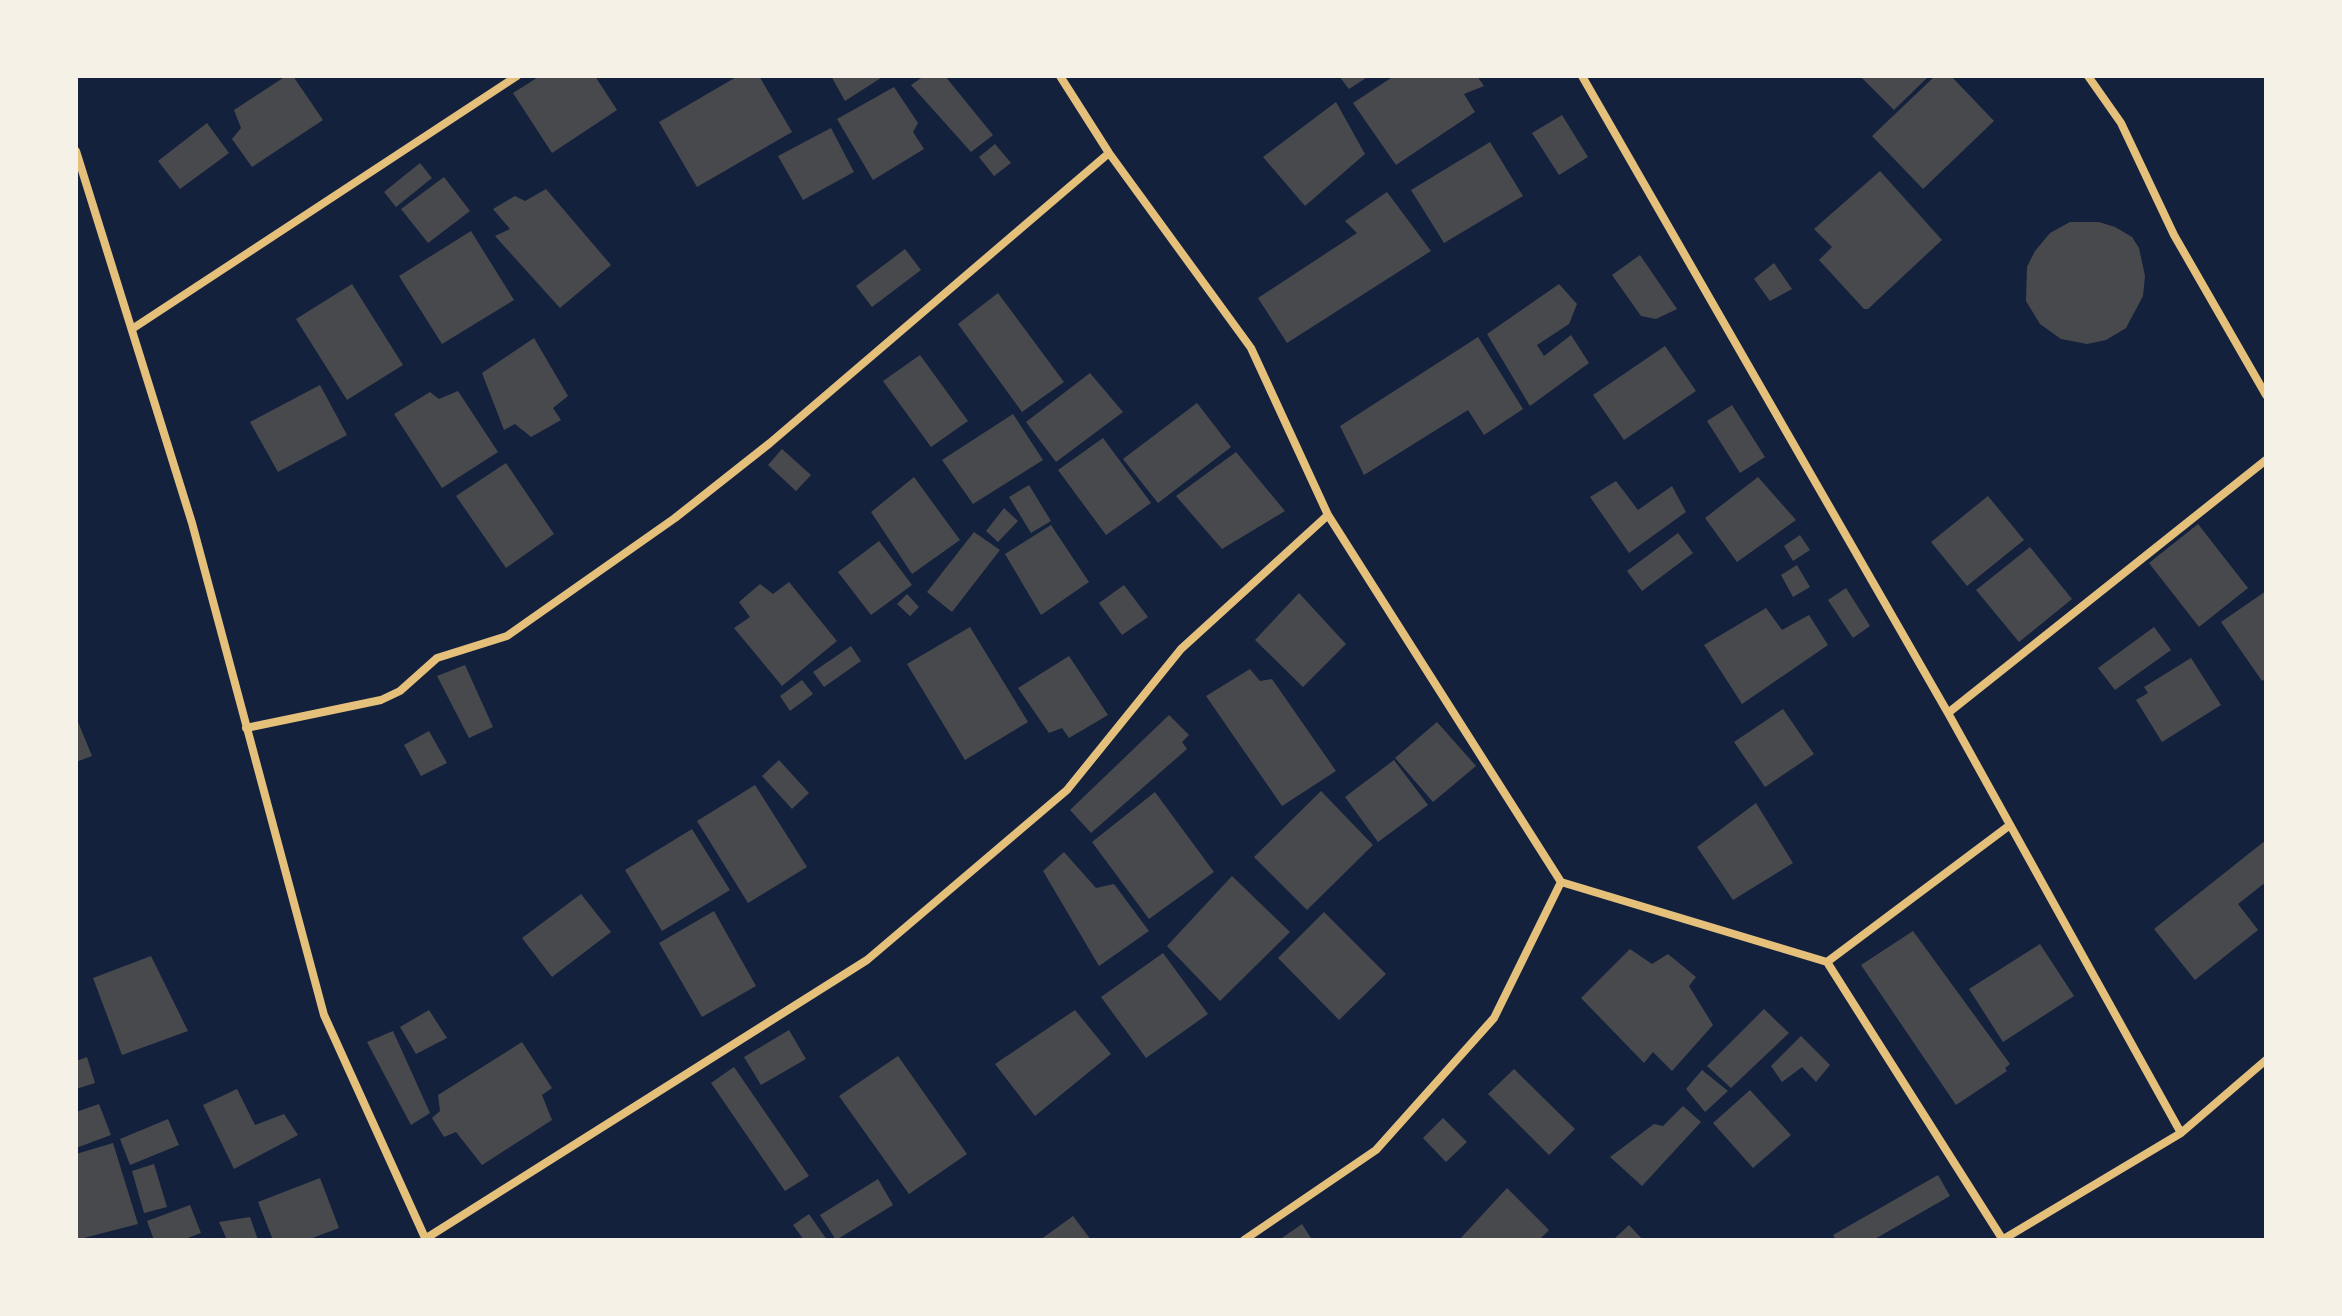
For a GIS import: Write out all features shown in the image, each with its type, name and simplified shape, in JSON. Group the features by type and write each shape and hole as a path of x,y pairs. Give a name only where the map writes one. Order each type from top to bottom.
{"street":[{"path":"132,329 517,76"},
{"path":"1060,76 1109,153 1251,348 1328,515 1561,882 1827,962 2003,1240 2181,1133 2266,1060"},
{"path":"1582,76 1948,713 2181,1133"},
{"path":"2088,76 2121,123 2174,235 2266,395"},
{"path":"76,151 192,523 324,1015 426,1240 867,960 1067,790 1181,649 1328,515"},
{"path":"246,728 381,700 400,691 437,658 507,636 675,518 770,443 1109,153"},
{"path":"1948,713 2266,460"},
{"path":"1827,962 2010,825"},
{"path":"1244,1240 1376,1150 1494,1018 1561,882"}],"building":[{"path":"286,76 293,76 323,120 252,167 232,139 241,128 234,110"},
{"path":"540,76 595,76 617,110 552,153 513,93"},
{"path":"738,76 759,76 792,132 697,187 659,122"},
{"path":"831,76 884,76 845,101"},
{"path":"924,76 945,76 993,135 971,152 911,85"},
{"path":"1339,76 1369,76 1349,89"},
{"path":"1394,76 1477,76 1484,86 1464,94 1475,112 1396,165 1353,103"},
{"path":"1860,76 1929,76 1894,110"},
{"path":"1935,76 1951,76 1994,121 1923,189 1872,136"},
{"path":"894,87 918,123 913,132 924,149 873,180 837,119"},
{"path":"1336,102 1365,154 1305,206 1263,157"},
{"path":"1562,115 1588,157 1559,175 1532,133"},
{"path":"207,123 229,153 180,189 158,161"},
{"path":"831,128 854,172 803,200 778,156"},
{"path":"1490,142 1523,196 1444,243 1411,190"},
{"path":"995,144 1011,163 994,176 979,157"},
{"path":"420,163 432,178 396,207 384,192"},
{"path":"1880,171 1942,240 1868,309 1864,309 1819,260 1832,247 1814,229"},
{"path":"444,177 470,211 428,243 401,209"},
{"path":"546,189 611,265 560,308 495,236 510,229 493,209 515,196 525,201"},
{"path":"1387,192 1431,251 1287,343 1258,298 1357,233 1345,221"},
{"path":"2070,222 2099,222 2115,227 2132,237 2139,248 2145,276 2143,296 2126,328 2106,340 2087,344 2061,339 2040,324 2026,301 2027,267 2035,251 2050,233"},
{"path":"471,231 514,300 442,344 399,276"},
{"path":"905,249 921,270 872,307 856,286"},
{"path":"1640,255 1677,309 1656,319 1641,316 1612,275"},
{"path":"1774,263 1792,289 1770,301 1754,279"},
{"path":"352,284 403,365 347,400 296,319"},
{"path":"1559,284 1577,304 1569,324 1537,345 1544,356 1571,335 1589,363 1530,406 1487,334"},
{"path":"998,293 1064,382 1022,412 958,324"},
{"path":"1478,337 1523,409 1484,435 1468,410 1364,475 1340,426"},
{"path":"534,338 568,396 553,408 561,420 531,437 515,424 504,430 482,373"},
{"path":"1665,346 1696,391 1624,440 1593,395"},
{"path":"920,355 968,421 931,447 883,381"},
{"path":"1090,373 1123,412 1056,462 1026,422"},
{"path":"320,385 347,435 278,472 250,422"},
{"path":"458,391 498,452 442,488 394,414 430,392 439,399"},
{"path":"1197,403 1231,447 1158,503 1123,459"},
{"path":"1732,405 1765,457 1740,473 1707,421"},
{"path":"1013,414 1043,460 973,504 942,460"},
{"path":"1103,438 1151,503 1106,535 1058,470"},
{"path":"782,449 811,475 796,491 768,465"},
{"path":"1236,452 1285,511 1222,549 1176,496"},
{"path":"506,463 554,534 506,568 456,496"},
{"path":"914,477 960,540 912,574 871,512"},
{"path":"1758,477 1796,520 1737,562 1705,518"},
{"path":"1616,481 1638,510 1672,486 1686,512 1629,553 1590,497"},
{"path":"1029,485 1051,521 1031,533 1009,497"},
{"path":"1988,496 2024,540 1967,586 1931,542"},
{"path":"1004,508 1018,521 998,542 986,531"},
{"path":"2198,524 2248,588 2199,627 2149,563"},
{"path":"1051,525 1089,582 1041,615 1005,554"},
{"path":"974,532 1000,550 952,612 927,592"},
{"path":"1678,533 1693,553 1642,591 1627,571"},
{"path":"1800,535 1810,550 1793,561 1784,546"},
{"path":"879,541 912,585 871,615 838,572"},
{"path":"2030,547 2072,599 2019,642 1976,590"},
{"path":"1797,565 1810,587 1793,597 1781,575"},
{"path":"789,582 837,641 782,686 734,628 750,617 739,602 760,584 773,594"},
{"path":"1124,585 1148,617 1122,635 1099,603"},
{"path":"1846,588 1870,626 1853,638 1828,600"},
{"path":"2266,591 2266,678 2262,681 2221,622"},
{"path":"1299,593 1346,644 1303,687 1255,640"},
{"path":"907,594 919,607 910,616 897,604"},
{"path":"1766,608 1782,630 1809,615 1828,645 1742,704 1704,645"},
{"path":"970,627 1028,722 965,760 907,664"},
{"path":"2154,627 2171,650 2115,690 2098,668"},
{"path":"851,646 861,661 824,687 813,672"},
{"path":"1069,656 1108,715 1069,738 1062,728 1049,733 1018,688"},
{"path":"2191,658 2221,705 2162,742 2136,700 2148,693 2144,687"},
{"path":"465,665 493,727 469,738 437,676"},
{"path":"1250,669 1260,681 1272,679 1336,771 1282,806 1206,696"},
{"path":"802,680 813,694 790,711 780,696"},
{"path":"1783,709 1814,754 1765,787 1734,742"},
{"path":"1169,715 1189,735 1182,742 1187,749 1091,833 1070,810"},
{"path":"76,717 92,756 76,762"},
{"path":"1437,722 1476,766 1433,802 1395,758"},
{"path":"429,731 447,763 421,776 404,745"},
{"path":"779,760 809,793 792,809 762,776"},
{"path":"1394,760 1428,805 1378,842 1345,797"},
{"path":"755,785 807,867 748,903 697,821"},
{"path":"1321,791 1373,845 1307,910 1254,857"},
{"path":"1155,792 1214,872 1149,919 1092,842"},
{"path":"1756,803 1793,863 1733,900 1697,847"},
{"path":"692,829 730,890 662,931 625,870"},
{"path":"2266,840 2266,882 2238,904 2258,930 2195,980 2154,929"},
{"path":"1064,852 1096,888 1114,884 1149,931 1099,966 1043,871"},
{"path":"1232,876 1290,932 1220,1001 1167,946"},
{"path":"581,894 611,932 552,977 522,938"},
{"path":"714,911 756,986 702,1017 659,943"},
{"path":"1324,912 1386,974 1339,1020 1278,958"},
{"path":"1913,931 2010,1064 2005,1068 2007,1071 1956,1105 1861,965"},
{"path":"2040,944 2074,996 2003,1042 1969,989"},
{"path":"1630,949 1652,964 1668,954 1696,977 1689,986 1713,1025 1672,1071 1653,1052 1644,1063 1581,998"},
{"path":"1163,953 1208,1014 1146,1058 1101,997"},
{"path":"151,956 188,1031 122,1055 93,978"},
{"path":"1764,1009 1789,1033 1731,1088 1707,1066"},
{"path":"429,1010 447,1038 416,1054 400,1027"},
{"path":"1075,1010 1111,1054 1035,1116 995,1064"},
{"path":"789,1030 806,1059 761,1085 744,1057"},
{"path":"393,1031 430,1113 411,1125 367,1042"},
{"path":"1801,1036 1830,1065 1816,1082 1802,1067 1782,1082 1771,1066"},
{"path":"522,1042 552,1088 542,1095 552,1120 482,1165 456,1132 444,1137 432,1118 440,1111 438,1095"},
{"path":"898,1056 967,1154 909,1194 839,1096"},
{"path":"87,1057 95,1083 76,1089 76,1061"},
{"path":"734,1067 809,1176 785,1191 711,1083"},
{"path":"1514,1069 1575,1129 1549,1155 1488,1094"},
{"path":"1702,1070 1728,1091 1705,1112 1686,1089"},
{"path":"237,1089 255,1125 284,1114 298,1135 234,1169 203,1105"},
{"path":"1750,1090 1791,1135 1753,1168 1713,1123"},
{"path":"99,1104 111,1135 76,1148 76,1112"},
{"path":"1683,1106 1701,1122 1642,1186 1610,1157 1654,1124 1663,1126"},
{"path":"1443,1118 1467,1142 1446,1162 1423,1138"},
{"path":"168,1119 179,1145 130,1165 120,1139"},
{"path":"113,1143 138,1224 76,1240 76,1154"},
{"path":"154,1164 167,1207 144,1213 132,1171"},
{"path":"1938,1175 1950,1196 1873,1240 1836,1240 1833,1235"},
{"path":"320,1178 339,1228 307,1240 273,1240 258,1202"},
{"path":"878,1179 893,1205 836,1240 820,1215"},
{"path":"1507,1188 1549,1230 1539,1240 1459,1240"},
{"path":"190,1205 201,1233 182,1240 154,1240 147,1221"},
{"path":"809,1214 827,1240 804,1240 793,1225"},
{"path":"1073,1216 1091,1240 1040,1240"},
{"path":"250,1217 258,1240 227,1240 219,1222"},
{"path":"1302,1224 1312,1240 1279,1240"},
{"path":"1629,1225 1643,1240 1613,1240"}]}
